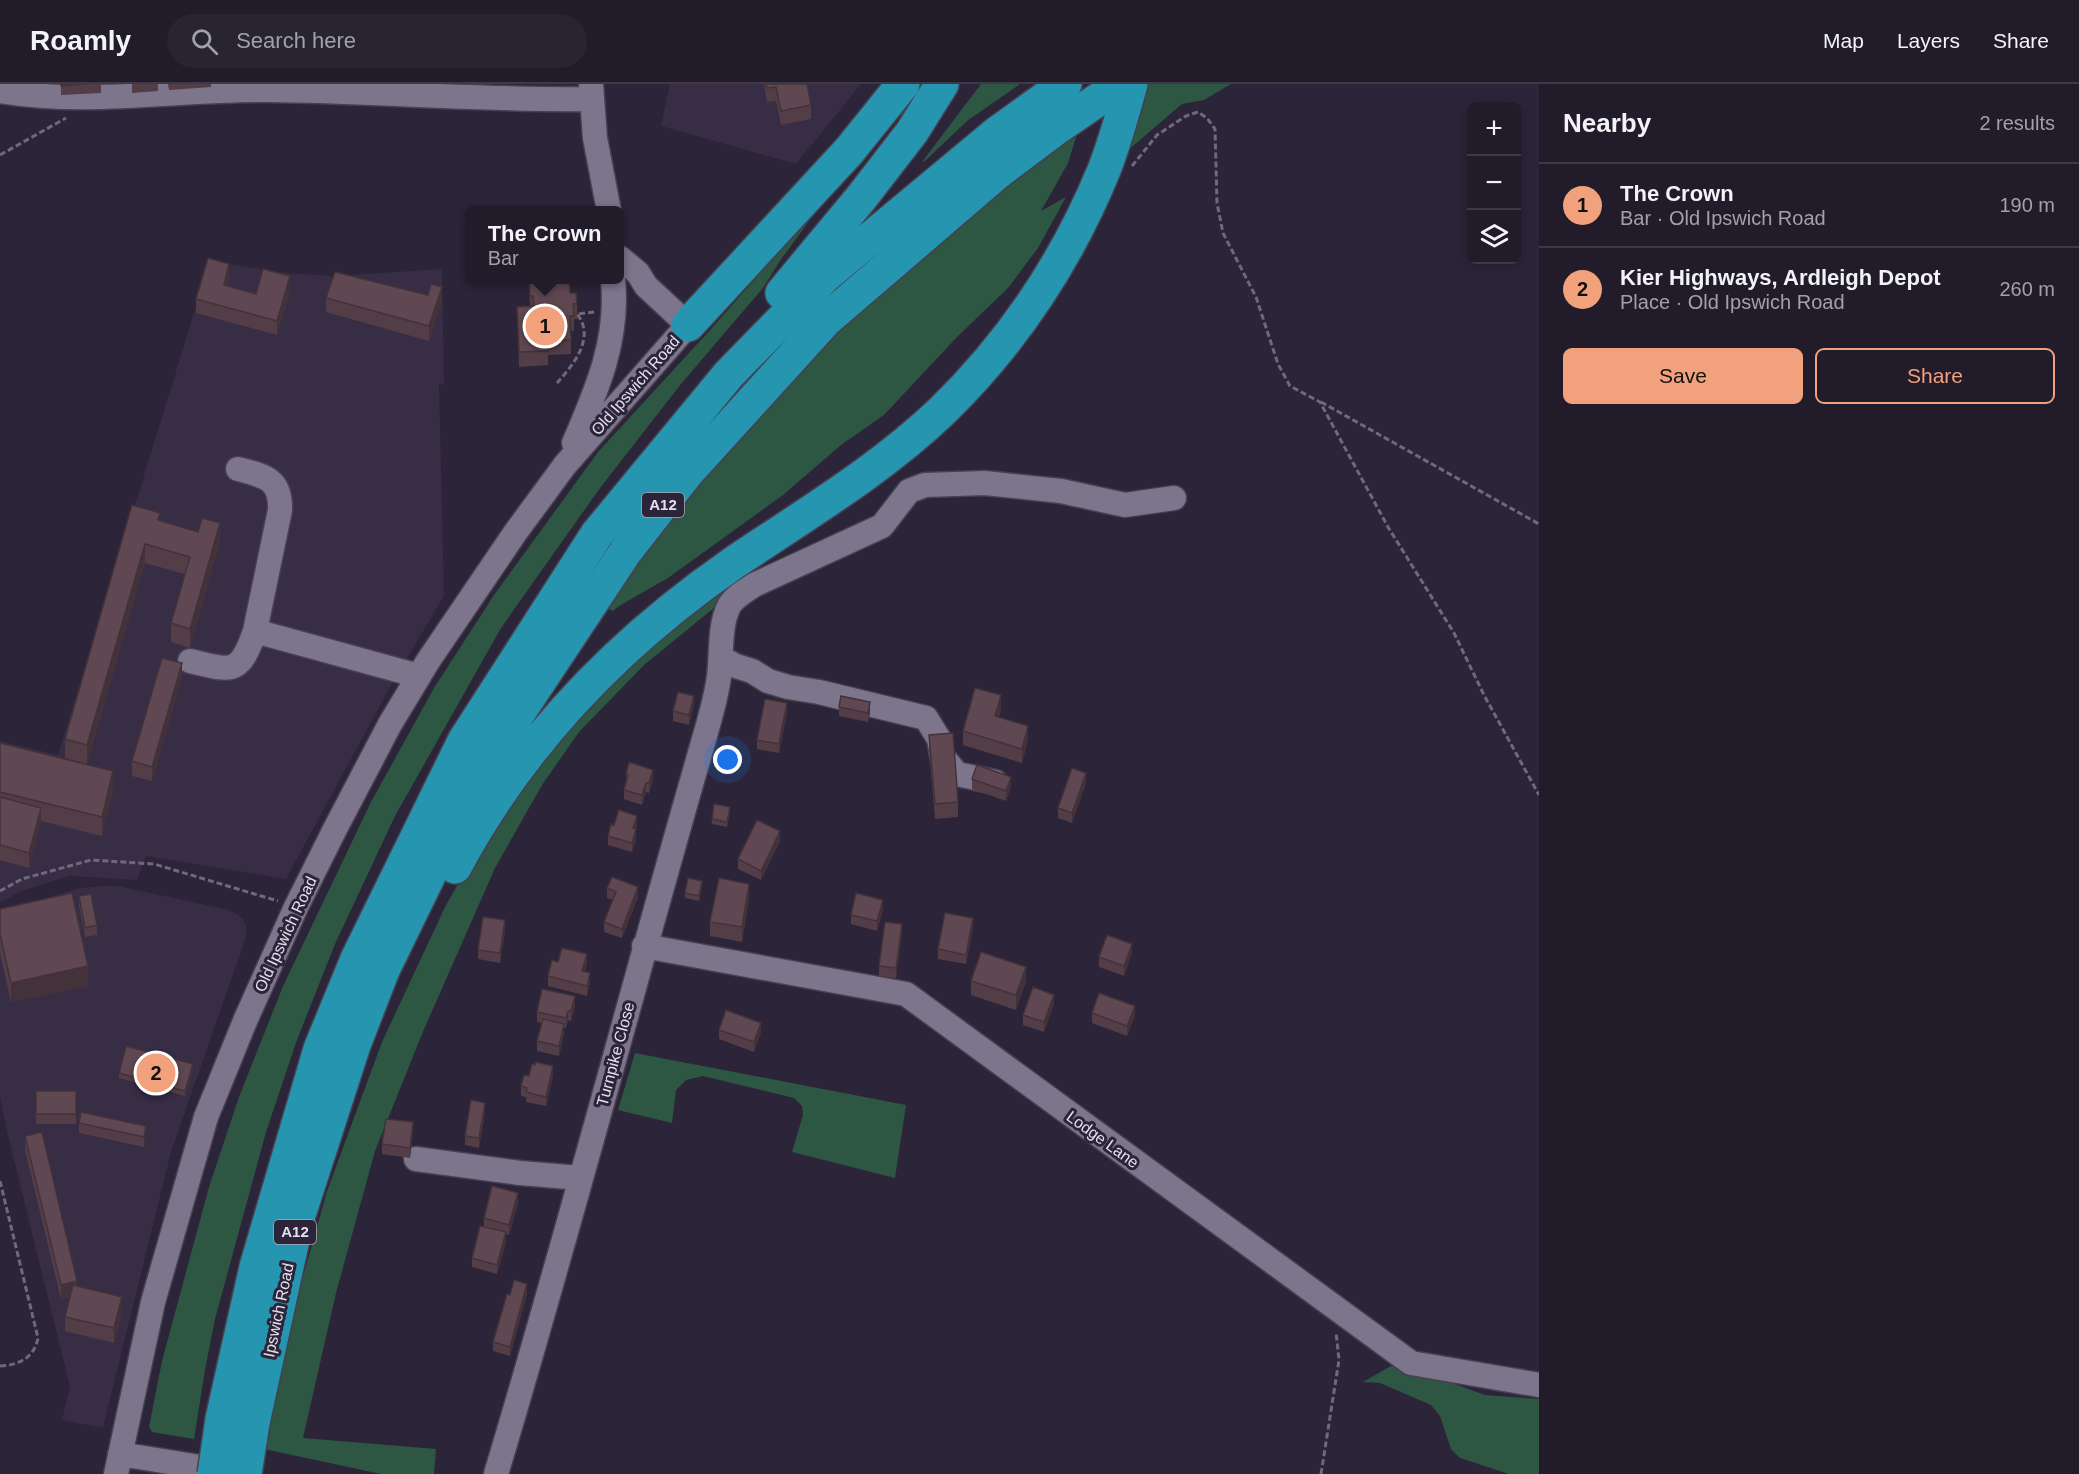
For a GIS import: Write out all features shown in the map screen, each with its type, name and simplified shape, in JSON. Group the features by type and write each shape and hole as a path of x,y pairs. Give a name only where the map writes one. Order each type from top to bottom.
{"highway":[{"path":"688,325 849,152 903,84"},
{"name":"A12","path":"729,374 752,328 861,198 912,132 942,84"},
{"name":"A12","path":"729,374 825,276 997,134 1065,84"},
{"name":"A12","path":"354,1045 383,970 480,771 626,551 687,473 826,320 997,173 1121,84"},
{"name":"A12","path":"354,1045 387,1002 421,931 473,836 499,796 558,717 610,662 651,625 732,564 879,465 913,437 991,359 1036,297 1072,236 1118,168 1131,84"},
{"name":"Ipswich Road","path":"245,1474 238,1421 256,1267 320,1049 357,958 464,741 597,534 729,374"},
{"name":"Ipswich Road","path":"214,1474 238,1421 297,1221 354,1045"}],"street":[{"path":"0,91 33,96 78,98 276,87 508,99 592,92 595,138 608,206"},
{"name":"Old Ipswich Road","path":"245,1474 118,1464 153,1302 206,1117 245,1021 296,907 384,735 419,676 471,595 565,465 688,325 646,286 638,273 624,261"},
{"name":"Old Ipswich Road","path":"565,465 604,371 611,342 614,310 613,284"},
{"path":"190,661 229,668 241,663 255,631 280,510 280,498 278,489 270,480 238,469"},
{"name":"Turnpike Close","path":"496,1474 554,1279 644,946 702,745 719,678 723,633 730,604 737,596 754,585 882,526 909,491 925,485 996,484 1061,491 1125,505 1174,498"},
{"path":"255,631 296,653 382,656 419,676"},
{"path":"721,658 752,671 768,681 788,687 819,692 926,718 939,738 942,756 957,774 995,782"},
{"name":"Lodge Lane","path":"644,946 906,994 1411,1364 1539,1385"},
{"path":"416,1159 520,1173 581,1178"}],"path":[{"path":"0,155 77,111 78,98"},
{"path":"1118,168 1139,159 1157,135 1186,116 1198,112 1207,118 1215,129 1217,203 1223,233 1256,297 1278,364 1290,386 1539,524"},
{"path":"557,383 577,358 583,344 584,332 577,314 614,310"},
{"path":"1320,402 1388,527 1454,633 1484,695 1539,795"},
{"path":"0,891 22,879 91,860 154,864 296,907"},
{"path":"0,1181 38,1338 36,1350 29,1358 9,1366 0,1366"},
{"path":"1321,1474 1339,1360 1332,1306"}],"shaded area":[{"path":"670,84 861,84 796,164 661,126"},
{"path":"210,261 286,273 334,276 442,269 444,385 439,384 444,596 395,678 286,879 146,856 137,880 69,876 21,891 0,903 0,741 58,755"},
{"path":"118,886 229,910 243,918 246,926 246,937 171,1152 103,1428 62,1420 70,1386 0,1097 0,913 80,888"}],"green space":[{"path":"981,84 1020,84 967,121 922,162"},
{"path":"1147,84 1231,84 1204,100 1182,104 1127,151"},
{"path":"1083,115 1068,163 1041,211 1066,197 1038,248 1008,288 956,338 884,415 841,445 783,495 668,578 613,611 605,607 720,447 1004,170"},
{"path":"822,203 763,288 681,384 600,488 501,628 395,816 335,944 297,1040 266,1132 215,1319 194,1439 152,1432 149,1427 162,1361 209,1187 239,1097 283,986 371,802 434,688 494,595 598,452"},
{"path":"734,578 736,590 644,665 579,732 542,785 495,868 422,1034 375,1151 336,1293 303,1438 436,1449 434,1474 381,1474 264,1449 298,1295 327,1191 382,1042 445,907 493,822 594,694"},
{"path":"635,1053 906,1105 895,1178 792,1152 803,1115 802,1106 794,1098 703,1076 686,1080 676,1090 672,1123 618,1110"},
{"path":"1396,1363 1485,1395 1539,1399 1539,1474 1509,1474 1460,1458 1451,1449 1440,1416 1431,1405 1380,1383 1363,1382"}],"building":[{"path":"61,84 87,84 61,86"},
{"path":"766,84 807,84 811,105 781,111 776,87 767,88"},
{"path":"208,258 229,264 224,285 256,294 263,269 290,276 277,321 196,299"},
{"path":"335,272 428,295 431,284 442,287 429,326 326,298"},
{"path":"529,284 569,284 570,293 576,293 577,304 573,304 574,316 570,316 571,340 547,341 548,351 519,352 517,307 534,306 533,296 530,296"},
{"path":"132,505 160,513 158,520 198,532 202,518 220,523 190,629 171,623 190,557 145,544 87,745 65,739"},
{"path":"162,658 182,663 152,767 132,761"},
{"path":"975,688 1001,695 995,716 1028,726 1022,749 963,731"},
{"path":"678,692 694,696 689,715 673,711"},
{"path":"841,696 870,702 868,713 839,707"},
{"path":"765,699 787,703 779,744 757,740"},
{"path":"953,733 958,802 935,804 929,735"},
{"path":"0,743 113,771 102,817 0,792"},
{"path":"629,762 653,770 642,795 624,790"},
{"path":"977,765 1011,777 1006,791 972,779"},
{"path":"1072,768 1086,773 1072,813 1058,808"},
{"path":"0,797 41,808 29,853 0,845"},
{"path":"714,804 730,807 727,822 712,819"},
{"path":"619,810 637,816 632,843 608,836 611,824 614,825"},
{"path":"757,820 780,831 761,871 738,859"},
{"path":"612,877 638,887 622,929 604,922 616,892 607,888"},
{"path":"688,878 702,881 699,896 685,893"},
{"path":"719,878 749,884 742,927 710,922"},
{"path":"72,893 88,966 11,983 0,934 0,909"},
{"path":"856,893 883,900 877,921 851,915"},
{"path":"91,894 97,925 85,928 79,896"},
{"path":"945,913 973,918 966,955 938,949"},
{"path":"483,917 505,920 500,953 478,950"},
{"path":"885,922 902,924 896,968 879,966"},
{"path":"1107,935 1132,944 1124,966 1099,957"},
{"path":"562,948 587,954 582,971 590,973 587,986 548,976 552,960 558,962"},
{"path":"981,952 1026,967 1016,995 971,981"},
{"path":"1033,987 1054,995 1044,1022 1023,1015"},
{"path":"542,989 575,996 571,1011 568,1011 566,1018 537,1012"},
{"path":"1099,993 1135,1006 1127,1026 1092,1013"},
{"path":"726,1010 761,1023 754,1042 719,1030"},
{"path":"543,1019 564,1024 559,1046 537,1041"},
{"path":"126,1046 193,1064 185,1091 119,1073"},
{"path":"535,1062 553,1066 546,1097 526,1092 527,1088 521,1086 524,1075 529,1076 532,1064 535,1065"},
{"path":"36,1091 76,1091 76,1114 36,1114"},
{"path":"471,1100 485,1103 479,1138 465,1136"},
{"path":"81,1112 146,1126 144,1137 79,1123"},
{"path":"386,1119 413,1122 410,1148 382,1144"},
{"path":"42,1132 77,1281 61,1285 25,1136"},
{"path":"492,1186 518,1193 509,1225 484,1218"},
{"path":"480,1226 506,1232 497,1265 472,1258"},
{"path":"514,1280 527,1284 510,1347 493,1342 507,1294 510,1295"},
{"path":"73,1285 122,1297 114,1328 65,1317"}],"place":[{"name":"The Crown","path":"545,326"},
{"name":"Kier Highways, Ardleigh Depot","path":"156,1073"}]}
